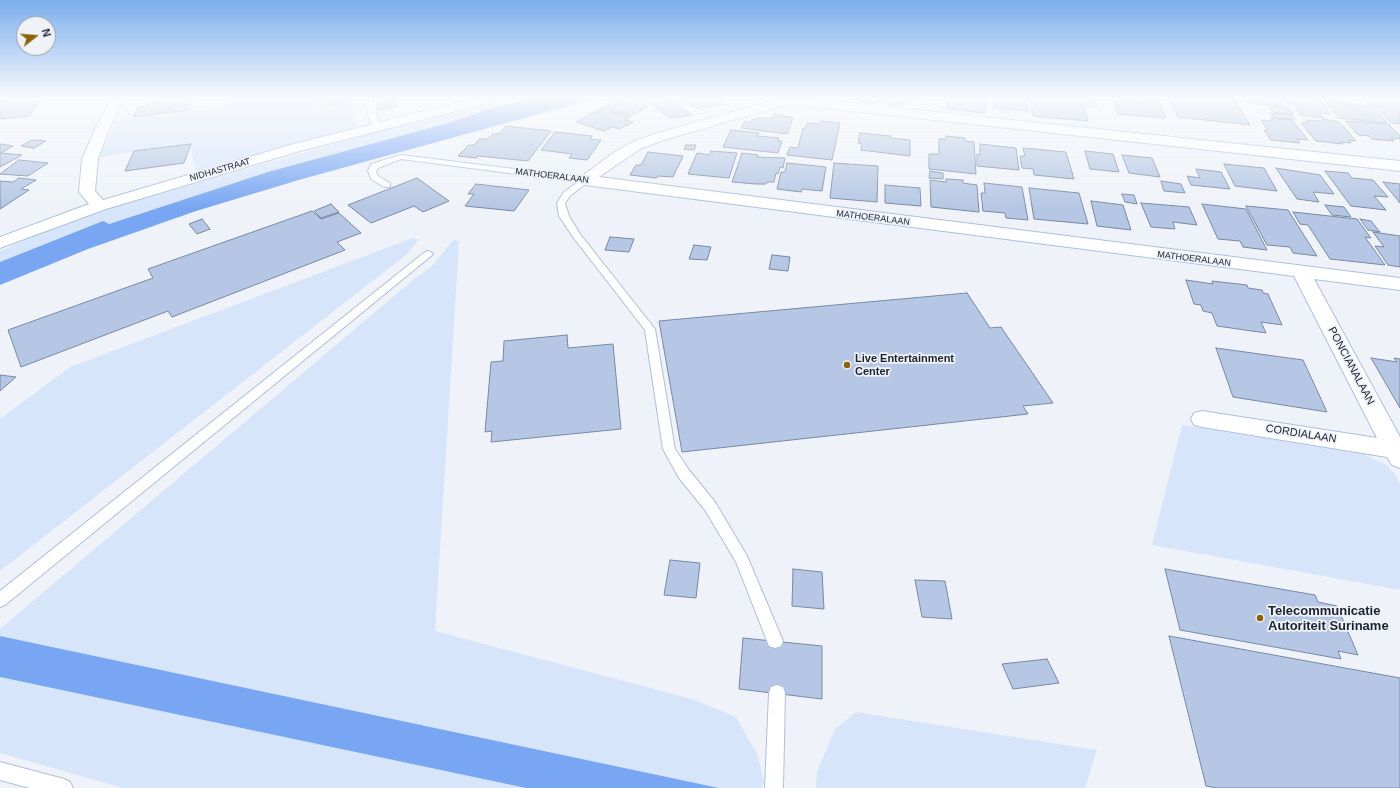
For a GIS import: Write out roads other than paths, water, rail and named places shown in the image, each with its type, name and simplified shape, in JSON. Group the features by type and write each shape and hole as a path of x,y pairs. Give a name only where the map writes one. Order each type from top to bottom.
{"street":[{"path":"100,135 90,159 87,192 100,206"},
{"name":"NIDHASTRAAT","path":"0,243 100,206 296,148 347,135"},
{"path":"585,180 618,156 635,146 663,135"},
{"path":"1117,135 1400,166"},
{"name":"MATHOERALAAN","path":"585,180 1302,273 1400,284"},
{"name":"PONCIANALAAN","path":"1302,273 1398,453"},
{"name":"CORDIALAAN","path":"1202,419 1398,453"}],"lane":[{"name":"MATHOERALAAN","path":"387,185 374,177 372,171 374,166 386,161 400,158 585,180"},
{"path":"585,180 567,194 561,203 564,216 576,235 650,329 660,386 664,426 669,449 684,474 710,506 742,560 775,641"},
{"path":"0,600 428,254"},
{"path":"774,788 777,693"},
{"path":"0,770 64,788"}],"water":[{"path":"405,135 463,135 302,179 196,211 88,249 0,285 0,262 103,221 109,224 268,172"},
{"path":"0,636 719,788 526,788 0,677"}],"place":[{"name":"Live Entertainment Center","path":"847,365"},
{"name":"Telecommunicatie Autoriteit Suriname","path":"1260,618"}]}
